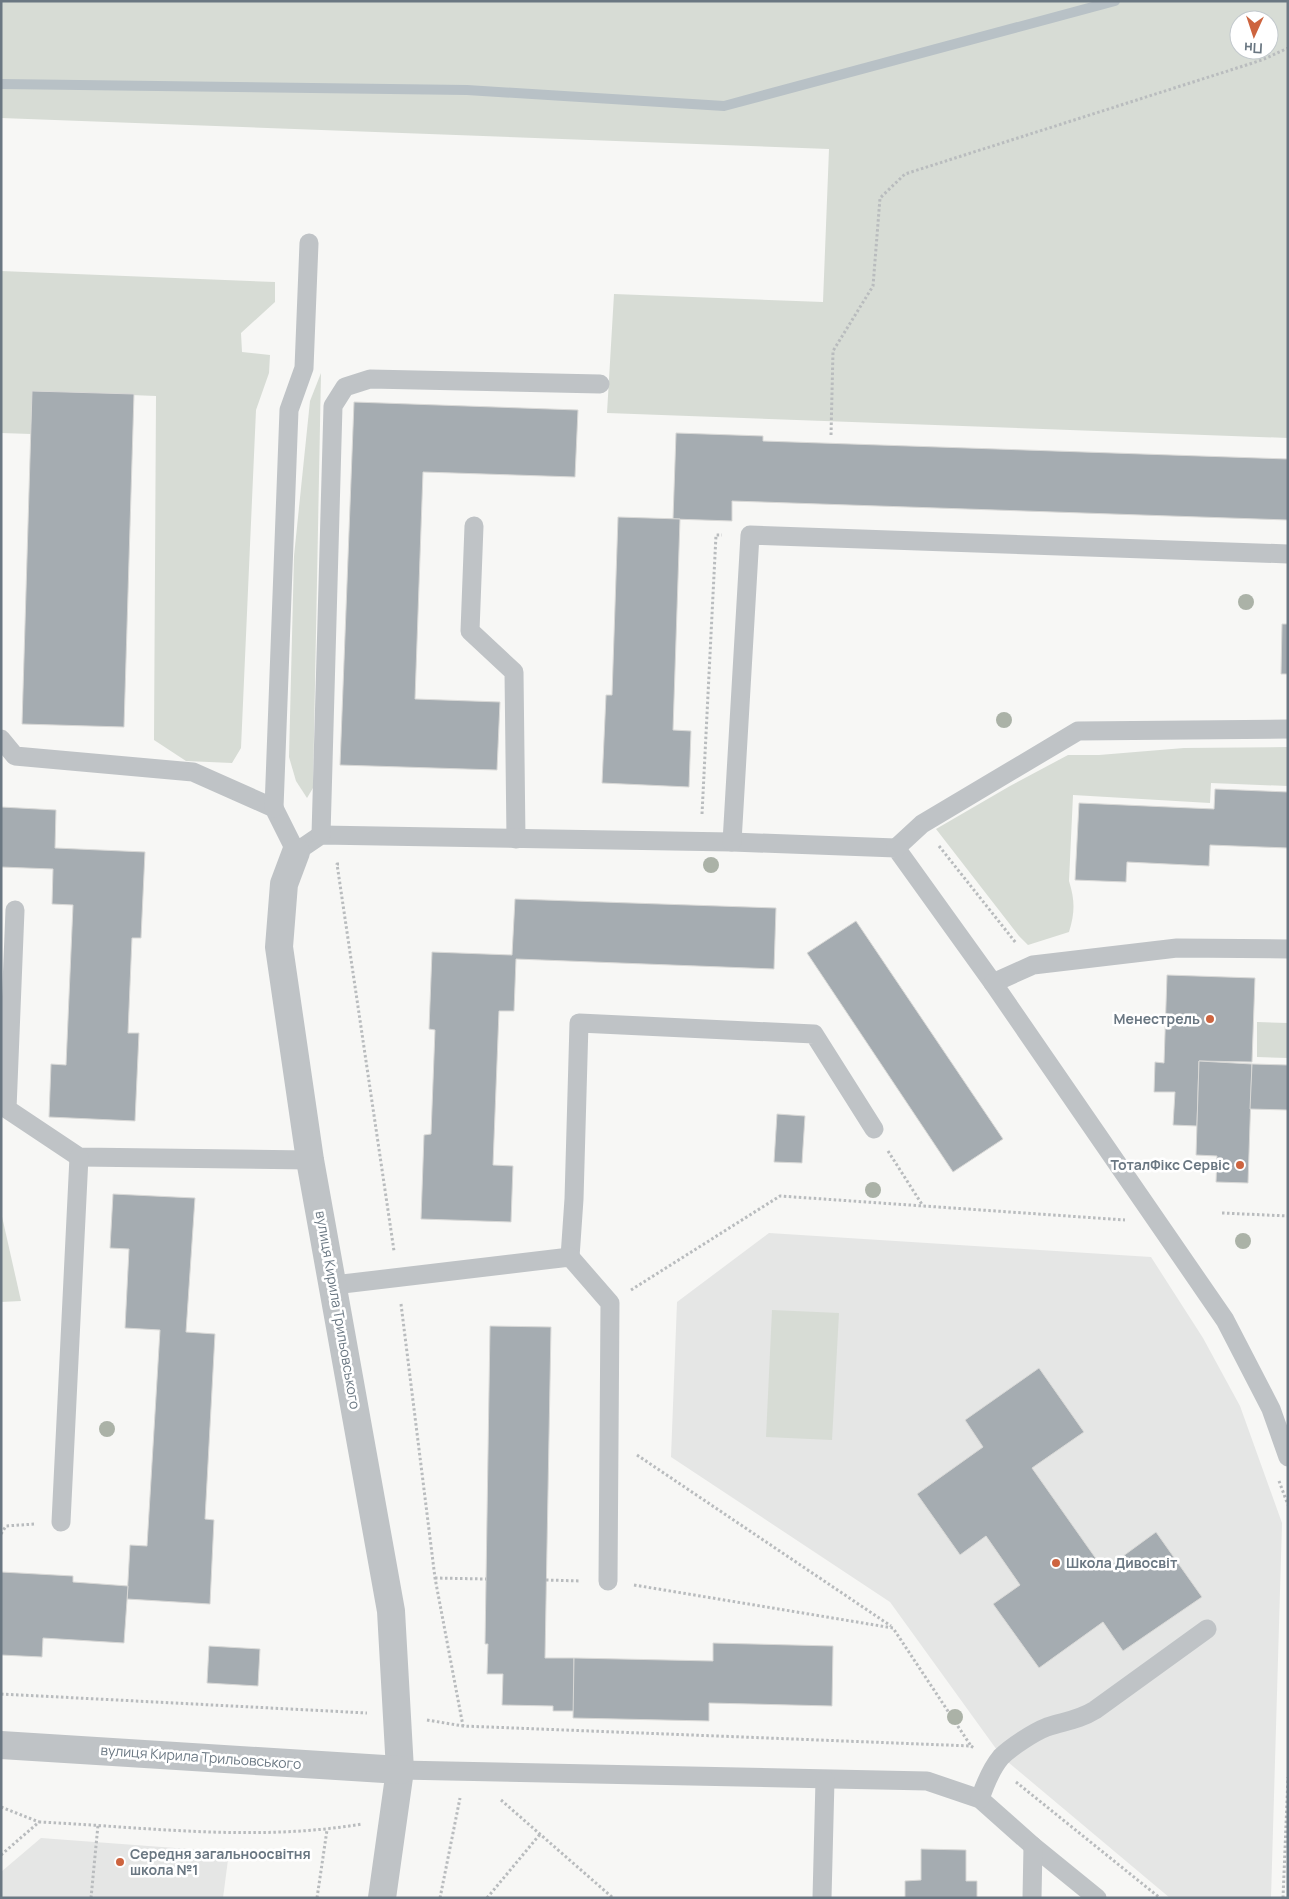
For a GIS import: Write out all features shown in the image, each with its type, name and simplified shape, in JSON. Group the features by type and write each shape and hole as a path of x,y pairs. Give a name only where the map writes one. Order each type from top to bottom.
{"street":[{"name":"вулиця Кирила Трильовського","path":"296,852 284,884 278,948 310,1160 334,1285 391,1611 400,1770 382,1898"},
{"name":"вулиця Кирила Трильовського","path":"1,1744 400,1770"}],"lane":[{"path":"309,243 304,368 289,410 274,808 296,852 321,835 732,842 896,848 922,824 1078,731 1288,729"},
{"path":"321,835 333,406 345,387 370,379 600,384"},
{"path":"474,526 470,631 514,672 516,839"},
{"path":"732,842 750,535 1288,554"},
{"path":"1,739 16,756 193,772 274,808"},
{"path":"896,848 993,983 1225,1320 1270,1410 1288,1457"},
{"path":"15,910 7,1109 79,1157 310,1160"},
{"path":"993,983 1033,965 1177,948 1288,949"},
{"path":"608,1581 610,1303 570,1257 579,1023 814,1034 874,1129"},
{"path":"61,1522 79,1157"},
{"path":"334,1285 570,1257"},
{"path":"980,1799 986,1782 1002,1757 1038,1732 1048,1727 1076,1720 1095,1710 1207,1629"},
{"path":"400,1770 928,1781 980,1799 1033,1846 1098,1898"},
{"path":"822,1898 825,1780"},
{"path":"1032,1898 1033,1846"}],"path":[{"path":"831,435 833,351 873,286 880,198 905,174 1262,60 1288,48"},
{"path":"724,535 716,535 702,815 733,817"},
{"path":"922,824 1033,965"},
{"path":"874,1129 924,1206"},
{"path":"610,1303 780,1196 1130,1221"},
{"path":"1222,1213 1288,1216"},
{"path":"1,1694 397,1715 463,1726 435,1578 398,1277"},
{"path":"610,1437 893,1628 971,1746"},
{"path":"1,1534 6,1526 61,1522"},
{"path":"435,1578 486,1579"},
{"path":"546,1580 608,1581 893,1628"},
{"path":"1283,1898 1288,1777"},
{"path":"440,1898 460,1797"},
{"path":"499,1798 614,1898"},
{"path":"1,1807 39,1822 234,1834 328,1830 394,1818"},
{"path":"1,1854 39,1822"},
{"path":"91,1898 98,1825"},
{"path":"317,1898 328,1830"},
{"path":"487,1898 541,1833"}],"shaded area":[{"path":"1,1 1288,1 1288,438 607,413 614,294 823,302 829,149 1,118"},
{"path":"1,271 275,282 275,302 241,333 242,352 270,355 269,373 256,410 241,748 232,763 186,761 154,740 156,396 32,391 31,434 1,433"},
{"path":"321,373 313,788 307,798 296,781 289,757 294,556 310,401"},
{"path":"1288,747 1288,786 1211,783 1210,803 1073,795 1069,881 1074,906 1069,932 1028,945 936,829 1068,755 1099,755 1184,748"},
{"path":"1257,1022 1288,1023 1288,1058 1257,1057"},
{"path":"1,1212 21,1301 1,1302"},
{"name":"Школа Дивосвіт","path":"769,1233 1151,1257 1203,1338 1240,1406 1282,1523 1271,1898 1170,1898 1002,1757 890,1602 671,1457 677,1302"},
{"path":"772,1310 839,1313 832,1440 766,1437"},
{"name":"Середня загальноосвітня школа №1","path":"41,1838 229,1852 223,1898 1,1898 1,1872"}],"building":[{"path":"32,391 134,394 124,727 22,724"},
{"path":"354,402 578,410 575,477 423,472 415,699 500,702 497,770 340,765"},
{"path":"676,433 763,436 763,441 1288,459 1288,520 732,501 732,521 673,519"},
{"path":"618,517 680,519 673,730 691,731 689,787 602,783 606,695 612,695"},
{"path":"1282,624 1288,624 1288,674 1281,674"},
{"path":"1215,789 1288,792 1288,848 1210,845 1209,866 1127,862 1126,882 1075,880 1079,803 1214,809"},
{"path":"1,807 56,810 55,848 145,852 141,938 132,938 128,1033 139,1033 135,1121 49,1117 51,1064 66,1065 73,905 52,904 53,869 1,867"},
{"path":"515,899 776,908 774,969 516,959 514,1011 499,1011 493,1165 513,1166 511,1222 421,1219 424,1135 431,1134 435,1030 429,1029 432,952 512,955"},
{"path":"856,921 1003,1139 953,1172 807,953"},
{"name":"Менестрель","path":"1167,975 1255,978 1252,1062 1199,1061 1197,1126 1173,1125 1175,1092 1154,1092 1155,1062 1164,1063"},
{"path":"1199,1061 1252,1064 1248,1183 1216,1182 1217,1156 1196,1155"},
{"path":"1252,1064 1288,1065 1288,1110 1250,1109"},
{"path":"777,1114 805,1116 802,1163 774,1162"},
{"path":"113,1194 195,1198 186,1332 215,1334 205,1519 214,1520 210,1604 127,1599 130,1545 147,1546 160,1330 125,1328 129,1249 110,1248"},
{"path":"490,1326 551,1327 545,1658 574,1658 574,1711 553,1711 553,1706 502,1705 503,1674 487,1674 488,1644 485,1644"},
{"path":"1039,1368 1084,1432 1032,1468 1104,1570 1156,1532 1202,1597 1123,1651 1103,1622 1039,1668 993,1604 1020,1585 986,1536 960,1555 917,1494 983,1447 965,1420"},
{"path":"1,1572 73,1576 73,1582 128,1586 124,1643 43,1638 42,1657 1,1655"},
{"path":"713,1643 833,1646 832,1706 709,1703 709,1721 573,1718 574,1658 713,1661"},
{"path":"209,1646 260,1649 258,1686 207,1683"},
{"path":"921,1849 966,1850 966,1881 977,1881 977,1898 905,1898 905,1881 921,1880"}],"waterway":[{"path":"1,84 467,90 724,106 1115,1"}],"place":[{"name":"Менестрель","path":"1210,1019"},
{"name":"ТоталФікс Сервіс","path":"1240,1165"},
{"name":"Школа Дивосвіт","path":"1056,1563"},
{"name":"Середня загальноосвітня школа №1","path":"120,1862"}]}
